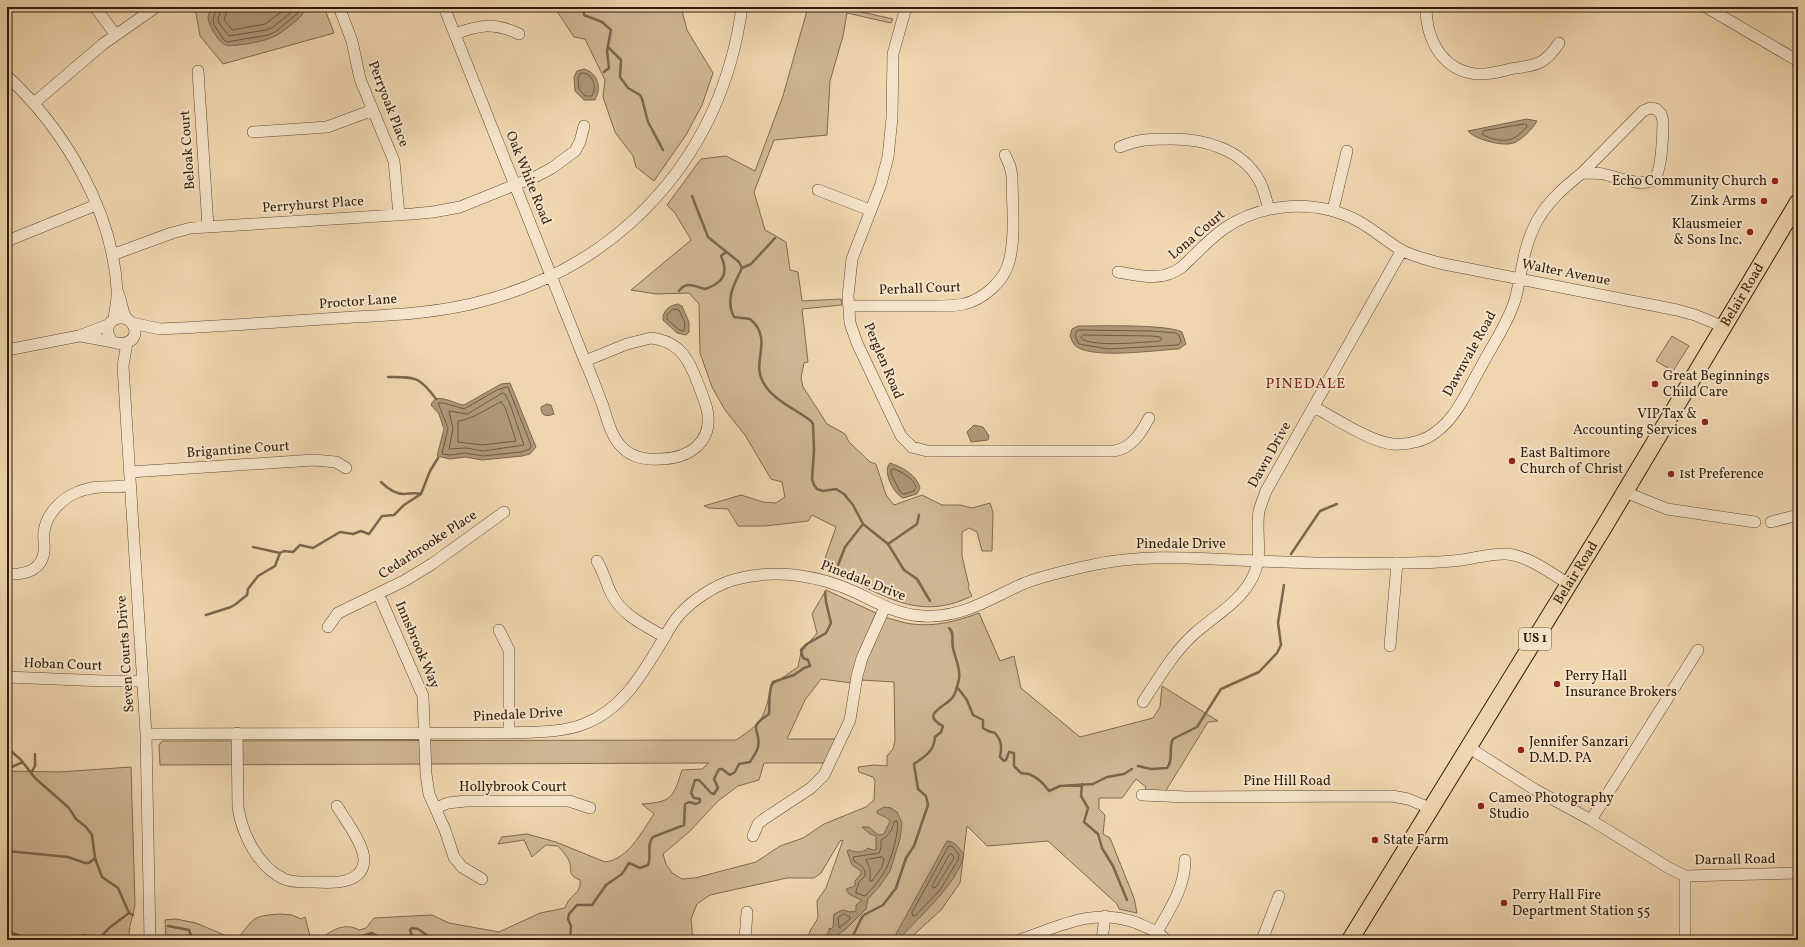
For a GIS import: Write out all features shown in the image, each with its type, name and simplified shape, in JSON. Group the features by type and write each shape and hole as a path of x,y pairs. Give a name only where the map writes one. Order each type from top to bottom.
{"highway":[{"name":"Belair Road","path":"1350,940 1625,492 1798,202"}],"street":[{"path":"94,7 115,34"},
{"path":"34,103 115,34 156,7"},
{"name":"Perryoak Place","path":"339,7 350,36 358,70 394,161 399,215"},
{"name":"Oak White Road","path":"444,7 586,361 614,435 619,444 636,457 647,459 669,459 689,454 702,440 707,430 707,408 693,371 679,350 671,344 660,339 651,338 627,344 586,361"},
{"name":"Proctor Lane","path":"122,342 160,329 388,315 427,311 482,302 552,277 594,253 626,228 662,192 681,167 699,137 723,84 738,29 742,7"},
{"name":"Perglen Road","path":"906,7 893,54 892,118 888,156 881,184 852,259 848,291 850,323 860,351 897,429 906,443 912,447 927,452 1053,452 1119,450 1127,446 1137,437 1149,418"},
{"path":"1426,7 1428,31 1434,46 1445,60 1456,67 1471,73 1490,73 1539,64 1548,59 1559,43"},
{"path":"1706,7 1798,61"},
{"path":"455,34 478,26 490,25 504,28 519,34"},
{"name":"Beloak Court","path":"198,71 208,227"},
{"path":"7,76 34,103 65,144 96,205 112,256 117,291 129,321 135,330 122,342"},
{"name":"Dawnvale Road","path":"1314,407 1381,442 1393,444 1413,442 1436,433 1452,416 1500,332 1515,300 1526,248 1534,226 1547,206 1643,111 1653,108 1659,111 1663,121 1663,130 1659,168 1654,178 1647,182 1639,182 1602,174 1582,173"},
{"path":"253,132 327,127 373,110"},
{"name":"Perryhurst Place","path":"112,256 182,230 399,215 433,212 460,207 537,176 566,159 575,150 580,142 584,126"},
{"path":"1120,147 1138,140 1152,139 1190,140 1215,144 1234,155 1250,170 1261,184 1269,209"},
{"path":"1332,210 1348,151"},
{"name":"Perhall Court","path":"848,306 941,306 965,304 989,291 1005,270 1009,262 1011,249 1012,176 1010,166 1005,155"},
{"path":"818,190 870,210"},
{"path":"8,238 96,205"},
{"name":"Lona Court","path":"1118,272 1158,277 1175,272 1225,228 1248,215 1269,209 1305,206 1332,210 1360,222 1402,250"},
{"name":"Walter Avenue","path":"1402,250 1438,263 1677,310 1695,315 1724,327"},
{"name":"Dawn Drive","path":"1143,702 1168,663 1183,646 1240,595 1250,582 1259,561 1259,512 1266,491 1402,250"},
{"path":"117,291 111,322 107,332 109,338 122,342"},
{"path":"7,350 79,336 119,317 129,321"},
{"name":"Proctor Lane","path":"129,321 160,329"},
{"path":"79,336 122,342"},
{"name":"Seven Courts Drive","path":"122,342 146,734 150,940"},
{"name":"Brigantine Court","path":"130,472 323,459 336,462 346,468"},
{"path":"7,574 26,573 34,569 39,564 43,556 44,532 47,522 54,510 65,499 85,489 130,486"},
{"path":"1625,492 1667,509 1755,522"},
{"name":"Cedarbrooke Place","path":"328,627 338,613 379,595 432,564 504,512"},
{"path":"1771,522 1798,515"},
{"name":"Pinedale Drive","path":"146,734 543,732 582,725 607,712 618,704 635,685 680,614 696,600 718,586 732,580 747,577 778,574 811,577 856,592 885,607 916,616 943,615 971,608 1028,582 1066,571 1116,560 1164,556 1259,561 1397,563 1442,562 1506,554 1524,558 1569,584"},
{"path":"598,561 606,576 611,594 620,607 627,614 665,637"},
{"path":"1390,646 1397,563"},
{"name":"Innsbrook Way","path":"379,595 422,690 425,707 426,781 429,794 445,830 454,857 462,867 482,879"},
{"path":"753,836 758,824 811,788 824,775 850,720 858,668 885,607"},
{"path":"499,630 509,650 509,732"},
{"path":"1591,820 1698,650"},
{"name":"Hoban Court","path":"7,677 143,681"},
{"path":"237,733 238,807 240,818 254,850 272,871 279,876 294,882 336,883 349,880 359,872 364,860 361,849 337,806"},
{"name":"Darnall Road","path":"1468,747 1534,789 1591,820 1669,868 1685,876 1798,873"},
{"name":"Pine Hill Road","path":"1142,795 1188,797 1392,796 1408,799 1430,808"},
{"name":"Hollybrook Court","path":"436,808 456,802 474,801 569,801 590,808"},
{"path":"1157,932 1179,892 1185,872 1185,860"},
{"path":"1685,876 1685,940"},
{"path":"1262,940 1279,896"},
{"path":"745,940 747,912"},
{"path":"1102,940 1105,916"},
{"path":"1020,940 1082,918 1105,916 1124,919 1157,932 1166,940"}],"shaded area":[{"path":"195,7 324,7 334,33 223,64 200,36"},
{"path":"554,7 681,7 687,30 713,73 702,105 686,135 654,181 636,167 633,156 615,132 603,97 605,80 585,39 574,37"},
{"path":"808,7 846,7 848,9 893,19 891,23 847,13 843,36 830,81 827,135 774,140 754,192 765,230 786,242 790,270 798,272 802,301 841,299 842,305 802,309 808,362 804,363 801,378 803,387 827,424 845,434 849,442 870,462 876,464 886,495 894,505 922,495 942,505 960,505 972,508 990,503 993,512 992,551 982,551 977,532 969,528 962,532 962,556 969,586 968,588 972,596 951,604 931,607 896,601 824,570 823,564 836,527 812,515 808,521 765,526 738,526 728,509 709,508 704,506 741,495 763,502 776,503 785,497 782,482 771,479 745,435 725,410 712,387 700,353 699,304 689,293 656,294 631,290 691,240 675,213 667,205 701,159 726,156 755,171 783,96"},
{"path":"1672,336 1689,346 1673,371 1656,361"},
{"path":"826,590 876,613 854,667 852,683 821,679 805,700 787,739 835,739 825,763 764,763 759,780 738,786 718,801 690,831 663,854 666,864 672,873 682,879 695,878 756,862 780,846 803,838 824,824 866,807 874,800 875,781 873,777 859,772 858,767 874,765 887,766 887,756 893,749 895,741 894,682 861,680 863,665 884,617 908,623 930,625 963,619 979,613 1000,661 1014,656 1021,688 1080,737 1153,718 1160,707 1162,686 1218,721 1208,722 1165,792 1144,792 1146,787 1136,779 1122,798 1099,798 1099,809 1105,815 1103,834 1110,838 1134,898 1137,913 1119,909 1117,904 1048,841 987,846 967,826 960,883 941,910 908,940 807,940 810,931 818,918 817,901 826,888 843,840 840,841 821,873 814,878 787,878 710,895 697,904 691,919 693,940 320,940 338,928 349,927 359,930 366,928 374,918 432,915 449,923 499,932 540,913 565,908 579,889 580,880 575,878 571,873 570,863 558,846 546,845 532,857 524,840 498,844 502,837 527,834 556,842 605,862 614,860 628,850 640,836 654,814 642,804 660,802 670,797 676,787 682,770 702,769 709,763 160,765 159,745 162,741 736,740 746,734 762,718 772,685 798,667 801,652 817,633 812,614"},
{"path":"131,767 135,905 130,926 129,940 7,940 7,771 59,772"},
{"path":"280,914 292,915 301,919 305,917 310,936 318,940 237,940 250,923 258,917"},
{"path":"176,919 196,923 236,940 166,940 165,920"}],"water":[{"path":"215,7 304,7 300,18 273,37 244,44 226,45 220,41 214,33 208,20 210,11"},
{"path":"584,69 593,74 597,82 598,91 595,100 584,100 575,91 574,77 577,71"},
{"path":"1527,119 1537,121 1525,136 1517,142 1509,144 1487,141 1475,137 1468,131"},
{"path":"678,304 682,306 689,322 689,332 686,335 677,333 663,320 665,311"},
{"path":"1078,326 1132,326 1174,329 1182,332 1186,344 1179,349 1097,353 1086,351 1076,346 1073,342 1070,336 1072,329"},
{"path":"510,383 536,447 530,454 482,460 465,457 450,459 437,456 444,429 439,414 431,405 433,401 437,399 446,399 464,405 501,384"},
{"path":"547,404 551,405 554,414 543,414 541,407"},
{"path":"974,425 983,427 989,436 988,440 971,442 967,432"},
{"path":"890,463 904,469 916,479 920,488 917,494 903,498 896,492 888,477 887,472"},
{"path":"884,807 891,808 897,812 902,823 900,839 890,871 879,887 868,899 866,909 846,929 835,937 824,940 829,928 831,929 833,927 834,914 843,910 850,912 856,911 856,905 861,901 849,894 846,889 855,886 855,881 861,874 861,871 852,865 847,851 861,852 868,848 876,850 876,836 870,834 862,827 869,827 878,835 884,834 890,821 877,813 877,811"},
{"path":"947,841 955,844 964,855 960,866 954,877 937,899 901,937 896,938 896,934"}],"waterway":[{"path":"583,7 584,15 602,22 611,30 607,51 609,68 604,72"},
{"path":"608,47 621,60 620,77 628,88 640,95 648,122 663,150"},
{"path":"692,196 708,237 739,262 742,268"},
{"path":"775,238 751,264 742,268 730,298 731,311 734,317 750,319 757,327 761,342 759,366 760,374 767,388 778,399 811,421 813,424 814,450 812,479 814,485 817,489 823,491 836,489 844,494 853,505 863,524 888,544 904,570 917,579 930,601"},
{"path":"679,291 688,285 705,289 720,281 724,273 721,256 726,252"},
{"path":"388,377 416,379 425,386 436,399"},
{"path":"253,547 280,553 284,551 293,552 300,545 313,548 340,532 353,534 361,531 369,534 382,516 394,515 404,505 421,494 430,471 438,458"},
{"path":"381,482 397,493 421,494"},
{"path":"1291,554 1320,511 1337,504"},
{"path":"888,544 917,524 919,515"},
{"path":"837,568 845,547 863,524"},
{"path":"206,615 231,607 247,595 248,589 258,576 275,566 280,553"},
{"path":"1138,766 1151,769 1167,768 1170,761 1173,739 1197,727 1221,689 1259,672 1277,653 1281,645 1278,623 1284,585"},
{"path":"570,940 571,926 568,919 569,914 577,905 592,905 606,885 622,874 629,863 640,868 648,865 649,847 653,837 684,825 685,804 689,802 696,804 700,802 700,799 694,798 691,793 695,780 699,780 711,793 714,794 718,788 714,779 719,769 722,769 730,775 735,772 739,764 750,762 758,747 759,741 756,726 769,714 771,685 773,682 794,675 810,666 808,660 803,658 801,650 807,644 826,633 831,623 825,592"},
{"path":"851,940 864,915 883,905 896,888 906,858 914,846 928,805 926,796 918,789 914,764 931,750 935,737 941,732 943,726 936,722 933,718 934,714 953,697 959,679 958,663 952,645 952,632 949,628"},
{"path":"957,687 967,700 973,715 983,720 983,728 995,733 999,739 1001,744 1000,757 1004,761 1006,760 1009,752 1014,753 1014,766 1021,773 1029,774 1036,778 1049,791 1060,786 1093,784 1107,777 1124,774 1132,769"},
{"path":"7,742 11,751 21,760 35,778 69,808 76,819 86,827 92,835 95,858 102,877 118,888 129,913 133,915"},
{"path":"31,773 35,766 35,754"},
{"path":"7,769 23,762"},
{"path":"1082,784 1081,796 1088,808 1084,822 1098,834 1102,848 1113,866 1127,900"},
{"path":"7,851 68,857 85,863 89,863 95,858"},
{"path":"74,940 83,935 99,939 109,928 129,913"},
{"path":"168,926 189,930 191,935 190,940"},
{"path":"411,940 413,938 410,930 412,928 418,929 434,940"},
{"path":"7,934 10,932 28,939 73,940"},
{"path":"356,940 362,936 372,933 385,940"},
{"path":"391,940 399,940"}],"place":[{"name":"Echo Community Church","path":"1775,181"},
{"name":"Zink Arms","path":"1764,201"},
{"name":"Klausmeier & Sons Inc.","path":"1750,232"},
{"name":"Great Beginnings Child Care","path":"1655,384"},
{"name":"VIP Tax & Accounting Services","path":"1705,422"},
{"name":"East Baltimore Church of Christ","path":"1512,461"},
{"name":"1st Preference","path":"1671,474"},
{"name":"Perry Hall Insurance Brokers","path":"1557,684"},
{"name":"Jennifer Sanzari D.M.D. PA","path":"1521,750"},
{"name":"Cameo Photography Studio","path":"1481,806"},
{"name":"State Farm","path":"1375,840"},
{"name":"Perry Hall Fire Department Station 55","path":"1504,903"}],"district":[{"name":"PINEDALE","path":"1306,384"}]}
